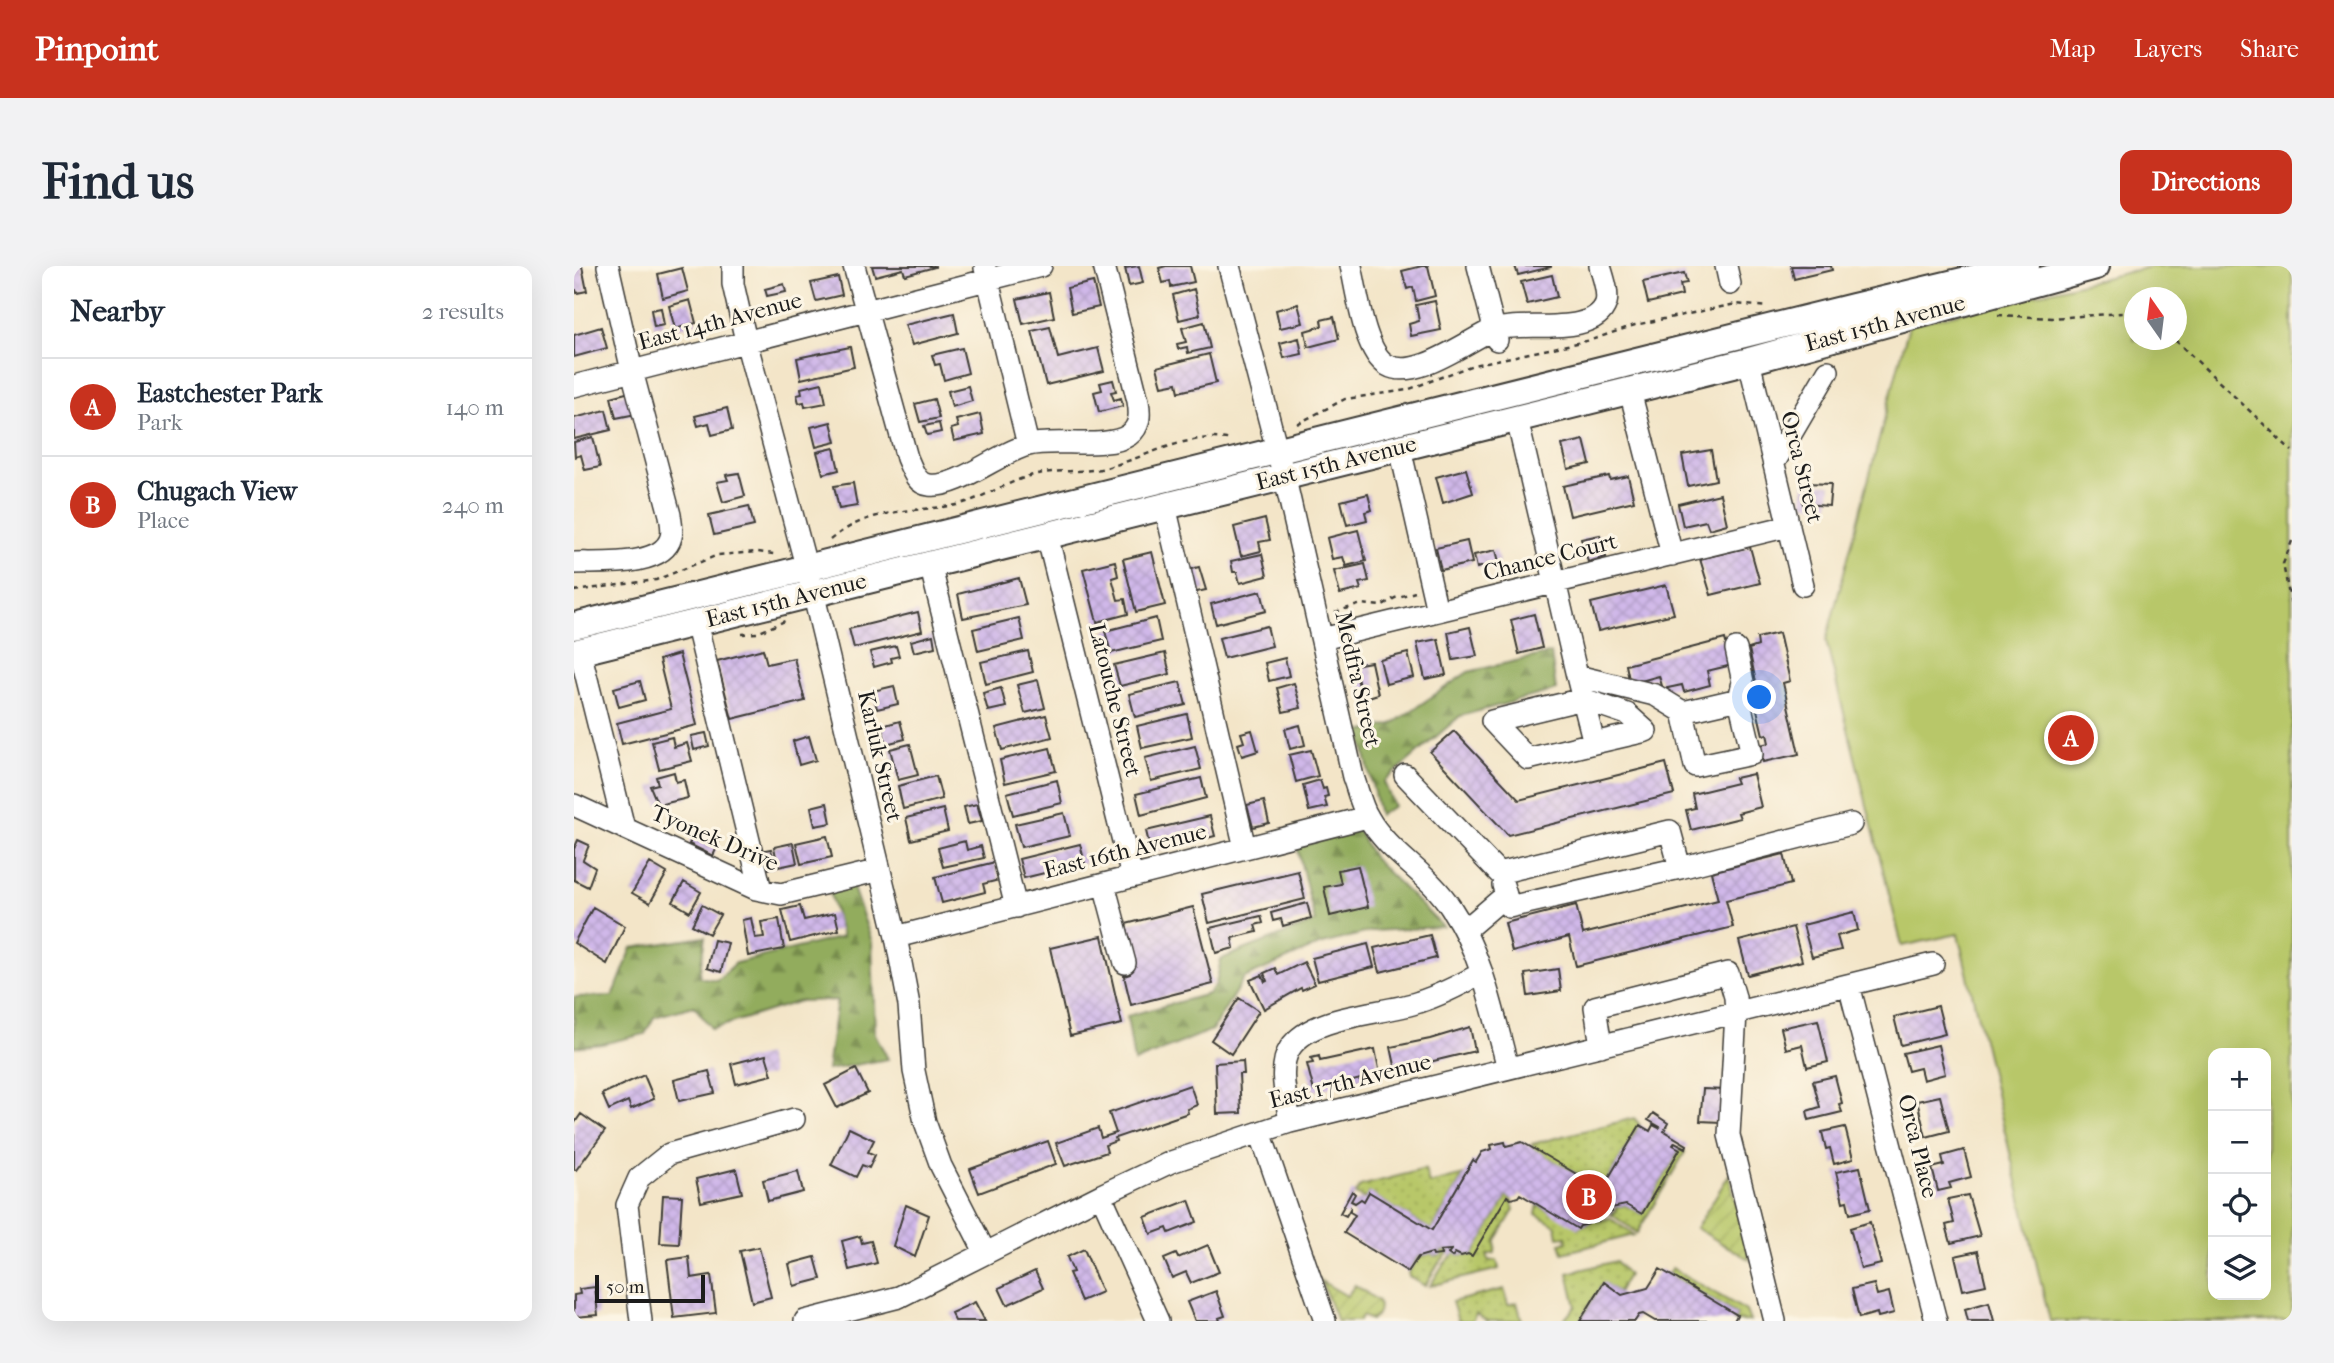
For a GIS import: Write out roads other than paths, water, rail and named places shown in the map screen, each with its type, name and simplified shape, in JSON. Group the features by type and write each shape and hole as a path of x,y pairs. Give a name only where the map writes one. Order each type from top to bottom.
{"main road":[{"name":"East 15th Avenue","path":"574,626 806,567 1280,463 1853,307 2028,266"},
{"name":"East 15th Avenue","path":"577,652 1165,506 1280,463 1400,448 1749,361 2096,266"}],"street":[{"path":"574,562 648,558 666,548 671,538 670,515 608,266"},
{"name":"Karluk Street","path":"733,266 733,284 746,341 813,592 897,937 909,1005 914,1072 925,1122 941,1166 985,1252"},
{"path":"855,266 907,458 918,480 935,486 952,481 1028,445 1119,439 1129,435 1138,424 1138,401 1104,266"},
{"name":"East 14th Avenue","path":"574,386 866,311 986,273 1041,266"},
{"name":"Medfra Street","path":"1229,266 1280,463 1353,777 1367,817 1386,840 1433,885 1450,905 1465,930 1482,973 1508,1068"},
{"path":"1351,266 1371,349 1387,366 1403,370 1422,366 1495,334 1586,321 1597,315 1605,305 1607,293 1600,266"},
{"path":"1478,266 1495,334"},
{"path":"986,273 1028,445"},
{"name":"Orca Street","path":"1749,361 1804,585"},
{"path":"1774,463 1828,371"},
{"path":"1630,391 1672,555"},
{"path":"1517,419 1594,743"},
{"path":"1400,448 1437,611"},
{"path":"1165,506 1245,848"},
{"name":"Chance Court","path":"1322,639 1789,526"},
{"name":"Latouche Street","path":"1047,535 1132,877"},
{"path":"930,564 1016,906"},
{"path":"696,622 761,890"},
{"path":"1683,712 1695,766 1752,754 1739,699 1743,682 1736,649"},
{"path":"577,652 624,828"},
{"path":"1577,676 1656,695 1683,712 1739,699"},
{"path":"1583,699 1627,715 1646,731 1594,743 1528,759 1492,721 1583,699"},
{"path":"1405,775 1499,873 1509,907 1680,868 1852,824"},
{"name":"Tyonek Drive","path":"574,806 761,890 780,894 880,870"},
{"name":"East 16th Avenue","path":"897,937 1367,817"},
{"path":"1499,873 1670,831 1680,868"},
{"path":"1104,884 1125,963"},
{"path":"1465,930 1506,895"},
{"name":"East 17th Avenue","path":"805,1321 899,1297 1171,1162 1290,1122 1933,964"},
{"path":"1290,1122 1283,1070 1289,1049 1303,1035 1320,1026 1417,1003 1482,973"},
{"path":"1601,1046 1595,1007 1728,973 1735,997 1736,1013 1729,1135 1775,1321"},
{"name":"Orca Place","path":"1849,985 1936,1321"},
{"path":"641,1321 627,1205 639,1178 669,1154 794,1119"},
{"path":"1260,1132 1325,1321"},
{"path":"1101,1195 1158,1321"}],"place":[{"name":"Eastchester Park","path":"2071,738"},
{"name":"Chugach View","path":"1589,1197"}]}
